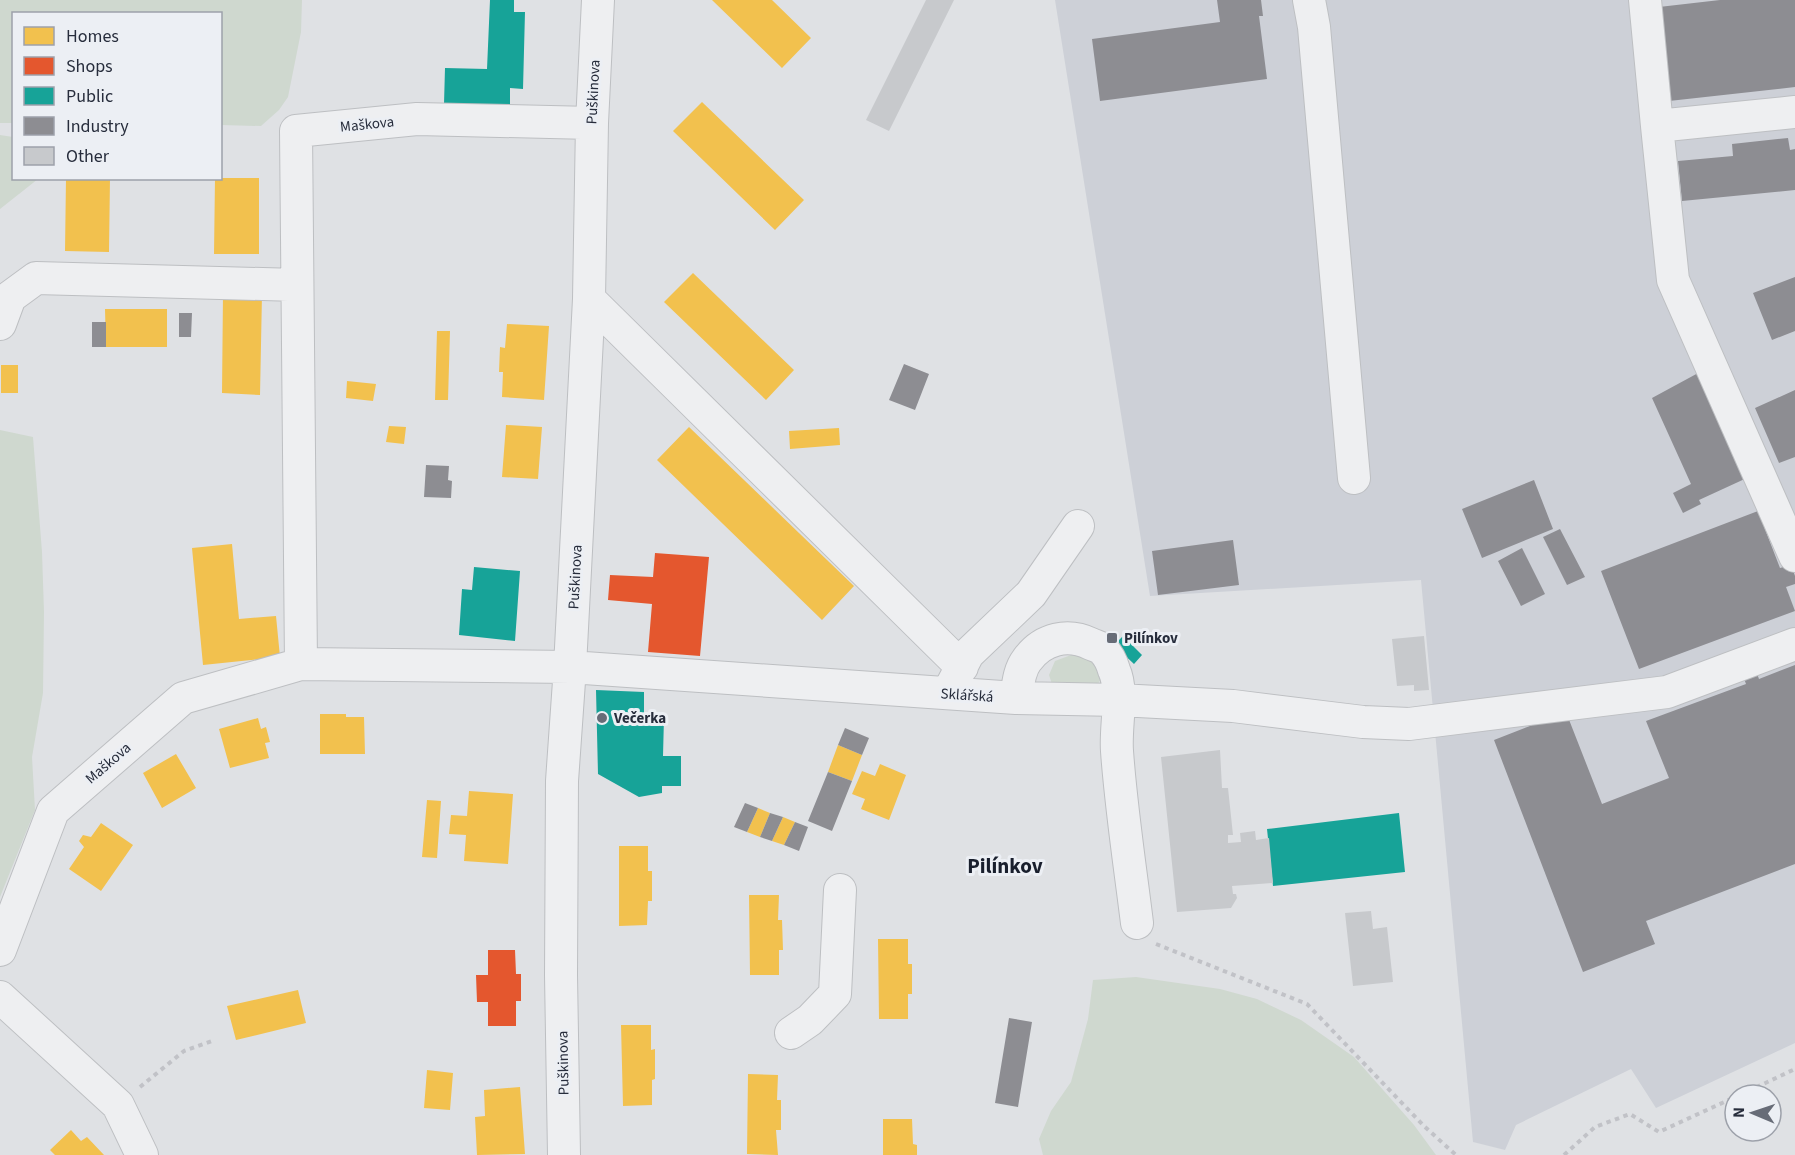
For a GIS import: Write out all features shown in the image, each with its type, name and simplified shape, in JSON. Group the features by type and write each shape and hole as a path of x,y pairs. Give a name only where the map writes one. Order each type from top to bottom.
{"street":[{"name":"Puškinova","path":"564,1155 561,975 562,781 590,299 592,123 598,0"},
{"path":"1309,0 1314,27 1354,478"},
{"path":"1646,0 1673,280 1795,556"},
{"path":"1657,126 1795,112"},
{"name":"Maškova","path":"301,664 296,131 417,119 592,123"},
{"path":"0,324 10,297 36,278 297,285"},
{"path":"590,299 962,667"},
{"path":"947,694 968,654 1031,594 1078,526"},
{"path":"1016,698 1019,676 1025,662 1049,641 1064,638 1080,639 1102,648 1116,672 1119,700 1117,751 1137,923"},
{"name":"Sklářská","path":"570,667 947,694 1233,706 1364,722 1409,724 1667,692 1795,644"},
{"name":"Maškova","path":"0,950 53,811 183,698 301,664 570,667"},
{"path":"791,1033 810,1020 835,994 840,890"},
{"path":"0,997 118,1105 142,1155"}],"path":[{"path":"1137,923 1156,945 1306,1004 1425,1127 1456,1155"},
{"path":"118,1105 183,1051 215,1040"},
{"path":"1765,1083 1795,1069"},
{"path":"1564,1155 1595,1127 1630,1114 1659,1132 1723,1103"}],"shaded area":[{"path":"0,0 302,0 301,32 288,97 279,110 261,126 222,125 222,12 12,12 12,123 0,123"},
{"path":"1055,0 1795,0 1795,1043 1656,1108 1631,1069 1516,1125 1505,1150 1473,1142 1421,580 1150,596"},
{"path":"0,135 12,137 12,180 37,180 0,209"},
{"path":"0,430 33,437 44,612 43,693 32,757 35,810 0,897"},
{"path":"1071,655 1084,656 1097,666 1101,679 1096,687 1052,684 1049,675 1055,661"},
{"path":"1136,977 1220,989 1257,999 1301,1020 1354,1057 1414,1125 1436,1155 1043,1155 1039,1139 1051,1111 1071,1082 1088,1019 1093,980"}],"building: Homes":[{"path":"712,0 772,0 811,38 782,68"},
{"path":"702,102 804,200 775,230 673,131"},
{"path":"259,178 259,254 214,254 215,180"},
{"path":"66,180 110,180 109,252 65,251"},
{"path":"693,273 794,370 766,400 664,302"},
{"path":"223,293 262,294 260,395 222,393"},
{"path":"105,309 167,309 167,347 106,347"},
{"path":"507,324 549,326 544,400 502,397 503,372 499,372 500,347 505,348"},
{"path":"437,331 450,331 448,400 435,400"},
{"path":"1,365 18,365 18,393 1,393"},
{"path":"347,381 376,384 373,401 346,398"},
{"path":"506,425 542,427 538,479 502,477"},
{"path":"389,426 406,427 404,444 386,442"},
{"path":"689,427 854,586 822,620 657,460"},
{"path":"839,428 840,445 790,449 789,431"},
{"path":"232,544 239,619 276,616 280,657 203,665 192,548"},
{"path":"320,714 364,717 365,754 320,754"},
{"path":"258,718 261,729 266,727 270,742 265,743 269,758 230,768 219,729"},
{"path":"838,745 862,755 852,781 828,772"},
{"path":"176,754 196,788 162,808 143,773"},
{"path":"880,764 906,775 889,820 861,809 865,799 852,794 862,771 875,776"},
{"path":"469,791 513,794 508,864 464,861 466,835 449,834 451,815 467,816"},
{"path":"427,800 441,801 437,858 422,857"},
{"path":"758,808 770,813 760,837 747,832"},
{"path":"783,817 795,822 784,845 772,841"},
{"path":"101,823 133,845 101,891 69,869 84,847 79,841 83,835 91,837"},
{"path":"619,846 648,846 648,871 652,871 652,901 648,901 647,925 619,926"},
{"path":"749,895 779,895 778,920 782,920 783,950 779,950 779,975 750,975"},
{"path":"878,939 908,939 908,964 912,964 912,994 908,994 908,1019 879,1019"},
{"path":"298,990 306,1023 236,1040 227,1006"},
{"path":"621,1025 651,1025 651,1050 655,1049 652,1105 623,1106"},
{"path":"427,1070 453,1073 450,1110 424,1108"},
{"path":"748,1074 778,1075 777,1100 781,1100 781,1130 776,1130 778,1155 747,1154"},
{"path":"520,1087 525,1154 477,1155 475,1117 485,1116 484,1090"},
{"path":"883,1119 912,1119 913,1144 917,1145 917,1155 883,1155"},
{"path":"71,1130 81,1141 87,1137 104,1155 55,1155 50,1150"}],"building: Shops":[{"path":"655,553 709,557 700,656 648,652 652,604 608,600 610,575 653,577"},
{"path":"488,950 515,950 516,974 521,974 521,1001 516,1001 516,1026 488,1026 488,1002 477,1002 476,975 488,975"}],"building: Public":[{"path":"490,0 514,0 514,12 525,12 523,89 510,88 510,106 444,104 445,68 487,69"},
{"path":"474,567 520,571 515,641 459,635 462,589 472,590"},
{"path":"1123,636 1142,655 1134,664 1114,645"},
{"path":"596,690 644,692 644,717 664,717 663,756 681,756 681,786 662,786 662,793 639,797 598,774"},
{"path":"1399,813 1405,872 1273,886 1267,829"}],"building: Industry":[{"path":"1217,0 1261,0 1263,16 1259,16 1267,79 1100,101 1092,39 1220,22"},
{"path":"1720,0 1795,0 1795,87 1669,101 1659,7"},
{"path":"1788,138 1790,150 1795,149 1795,190 1682,201 1678,161 1733,156 1732,144"},
{"path":"1795,277 1795,331 1772,340 1753,293"},
{"path":"179,313 192,313 191,337 179,337"},
{"path":"92,322 106,322 106,347 92,347"},
{"path":"904,364 929,374 915,410 889,400"},
{"path":"1700,372 1749,477 1699,500 1701,504 1683,513 1673,493 1691,484 1652,398"},
{"path":"1795,390 1795,457 1779,463 1755,408"},
{"path":"426,465 449,466 448,480 452,481 451,498 424,497"},
{"path":"1534,480 1553,529 1482,558 1462,509"},
{"path":"1758,511 1780,568 1791,565 1795,584 1786,587 1795,611 1639,669 1601,571"},
{"path":"1560,529 1585,577 1567,585 1543,537"},
{"path":"1233,540 1239,585 1158,595 1152,551"},
{"path":"1522,548 1545,594 1521,606 1498,561"},
{"path":"1795,665 1795,864 1646,921 1655,944 1583,972 1494,740 1566,712 1602,804 1669,778 1646,721 1746,684 1742,673 1755,668 1759,679"},
{"path":"845,728 869,738 862,755 838,745"},
{"path":"828,772 852,781 832,831 808,821"},
{"path":"745,803 758,808 747,832 734,827"},
{"path":"770,813 783,817 772,841 760,837"},
{"path":"795,822 808,827 799,851 784,845"},
{"path":"1009,1018 1032,1022 1018,1107 995,1103"}],"building: Other":[{"path":"926,0 954,0 889,131 866,120"},
{"path":"1424,636 1429,690 1414,691 1414,685 1397,686 1392,639"},
{"path":"1220,750 1222,788 1228,788 1233,835 1228,835 1228,843 1241,842 1240,833 1255,831 1256,840 1269,838 1273,883 1232,886 1233,894 1236,894 1237,898 1231,908 1177,912 1161,757"},
{"path":"1371,911 1373,929 1387,927 1393,982 1353,986 1345,913"}],"place":[{"name":"Pilínkov","path":"1112,638"},
{"name":"Večerka","path":"602,718"}],"district":[{"name":"Pilínkov","path":"1005,866"}]}
